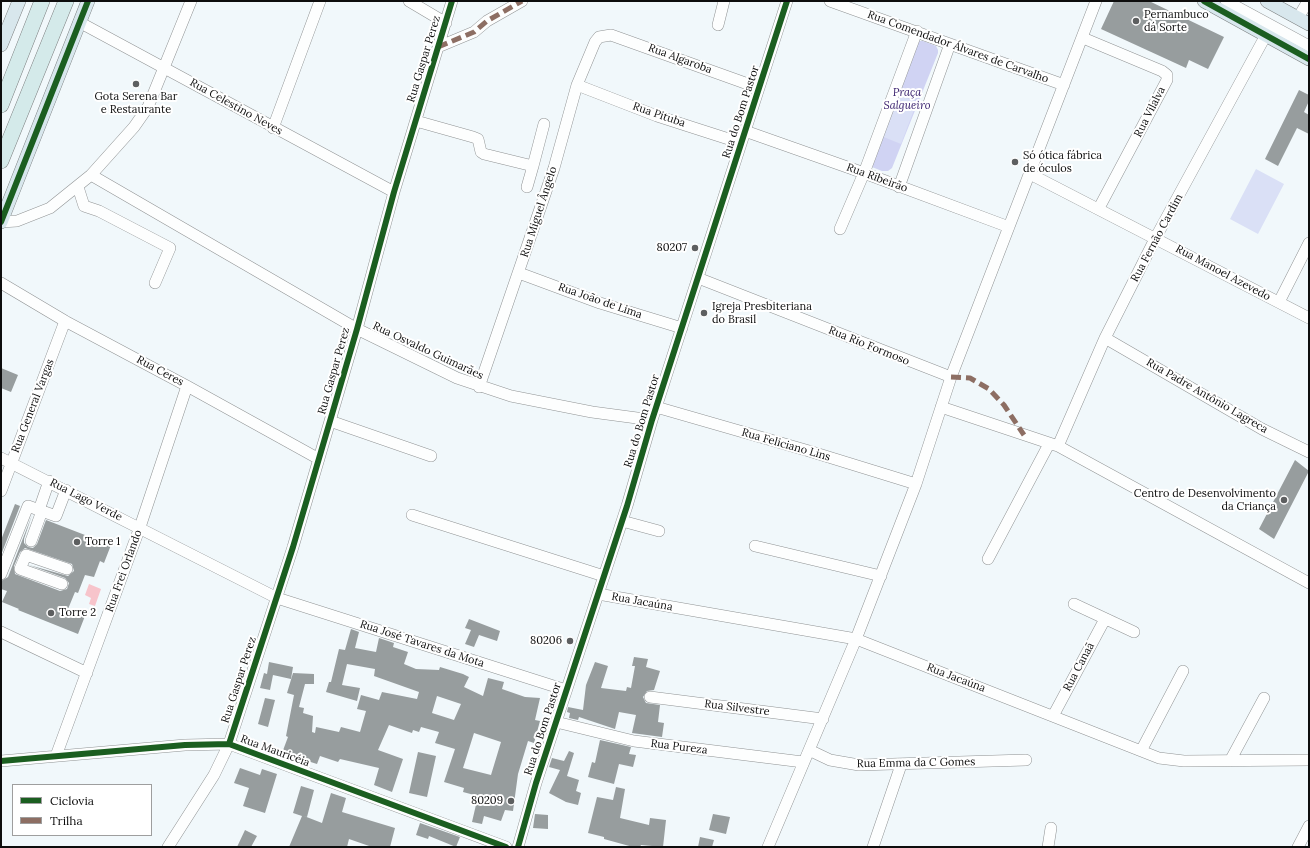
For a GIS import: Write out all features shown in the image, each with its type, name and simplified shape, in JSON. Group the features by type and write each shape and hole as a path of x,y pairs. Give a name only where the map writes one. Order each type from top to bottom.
{"highway":[{"path":"1,105 42,1"},
{"path":"1,161 66,1"}],"main road":[{"path":"1,45 19,1"},
{"path":"1,222 88,1"},
{"path":"1204,1 1309,59"},
{"path":"1267,1 1304,21"}],"street":[{"path":"1,222 17,221 50,208 91,175 134,127 148,107 191,1"},
{"path":"274,128 320,1"},
{"path":"409,1 446,23"},
{"name":"Rua Gaspar Perez","path":"173,846 214,775 229,744 277,598 319,459 394,192 452,1"},
{"path":"438,47 474,32 487,21 522,1"},
{"path":"718,25 724,1"},
{"name":"Rua do Bom Pastor","path":"518,847 566,690 622,521 656,407 787,1"},
{"name":"Rua Comendador Álvares de Carvalho","path":"830,1 1064,85"},
{"path":"768,847 856,639 916,484 951,377 1096,1"},
{"path":"1226,1 1309,46"},
{"path":"1241,1 1309,39"},
{"path":"1304,21 1308,1"},
{"name":"Rua Celestino Neves","path":"79,22 394,192"},
{"path":"840,229 864,173 917,31"},
{"name":"Rua Algaroba","path":"599,38 611,35 760,88"},
{"name":"Rua Fernão Cardim","path":"988,559 1053,445 1156,237 1266,35"},
{"name":"Rua Miguel Ângelo","path":"479,387 554,168 577,85 595,42 599,38"},
{"name":"Rua Vilalva","path":"1083,38 1162,71 1166,75 1167,80 1099,208"},
{"path":"899,187 950,44"},
{"name":"Rua Pituba","path":"577,85 658,116 741,143"},
{"path":"416,121 478,139 481,152 484,154 533,166"},
{"path":"527,187 544,124"},
{"name":"Rua Ribeirão","path":"745,132 864,173 1009,227"},
{"name":"Rua Manoel Azevedo","path":"1030,174 1156,237 1309,318"},
{"name":"Rua Osvaldo Guimarães","path":"91,175 357,328 457,378 479,387 511,396 592,412 652,420"},
{"path":"78,187 84,206 99,211 170,248 155,283"},
{"path":"1279,302 1309,244"},
{"name":"Rua João de Lima","path":"519,273 600,303 682,328"},
{"name":"Rua Rio Formoso","path":"698,278 951,377"},
{"name":"Rua Ceres","path":"1,284 65,321 188,386 319,459"},
{"name":"Rua General Vargas","path":"1,491 65,321"},
{"name":"Rua Padre Antônio Lagreca","path":"1105,338 1262,429 1309,452"},
{"name":"Rua Frei Orlando","path":"56,756 140,527 188,386"},
{"name":"Rua Feliciano Lins","path":"656,407 809,451 916,484"},
{"path":"941,407 1053,445 1309,583"},
{"path":"330,421 431,456"},
{"name":"Rua Lago Verde","path":"1,458 140,527 277,598"},
{"path":"30,541 49,481"},
{"path":"1,574 28,506 56,516 66,490"},
{"path":"412,515 604,576"},
{"path":"622,521 659,531"},
{"path":"755,546 880,576"},
{"path":"57,585 20,570 26,555 67,569"},
{"path":"8,556 23,561"},
{"name":"Rua Jacaúna","path":"598,594 856,639 1141,751 1172,761 1309,760"},
{"name":"Rua José Tavares da Mota","path":"277,598 566,690"},
{"path":"1074,604 1134,632"},
{"name":"Rua Canaã","path":"1053,716 1105,619"},
{"path":"1,632 87,673"},
{"path":"1141,751 1183,671"},
{"name":"Rua Silvestre","path":"650,697 823,719"},
{"path":"1230,761 1264,698"},
{"name":"Rua Pureza","path":"556,722 634,741 803,762"},
{"name":"Rua Mauricéia","path":"1,761 185,745 229,744 506,847"},
{"name":"Rua Emma da C Gomes","path":"809,750 830,760 844,764 901,765 1026,760"},
{"path":"873,847 901,765"},
{"path":"1298,847 1309,826"},
{"path":"1048,847 1051,828"}],"green space":[{"name":"Praça Salgueiro","path":"919,41 936,46 938,53 892,168 888,171 882,171 872,167"},
{"path":"898,95 917,102 901,144 881,136"},
{"path":"1256,169 1284,184 1258,234 1230,219"}],"shaded area":[{"path":"89,584 101,589 95,606 89,604 91,598 85,595"}],"building":[{"path":"1114,1 1149,1 1224,37 1208,69 1189,60 1186,68 1101,29"},
{"path":"1299,90 1309,95 1309,101 1304,112 1309,115 1309,134 1297,128 1278,166 1265,159"},
{"path":"1,368 18,375 11,392 1,388"},
{"name":"Centro de Desenvolvimento da Criança","path":"1295,460 1309,471 1274,539 1259,529"},
{"path":"15,504 20,506 1,555 1,540"},
{"path":"32,515 24,539 24,543 28,547 33,548 37,544 46,520 111,545 104,563 100,561 94,577 85,575 78,593 75,592 68,609 85,616 78,634 2,602 7,591 1,589 1,581 8,577","holes":["25,548 72,564 74,571 68,576 29,565 65,578 69,583 67,589 60,591 15,574 14,566 20,552"]},
{"path":"469,619 500,631 497,641 479,635 474,647 465,644 471,630 465,628"},
{"path":"351,629 359,632 355,648 376,652 379,638 394,643 393,647 408,652 404,664 416,669 439,670 440,667 463,674 469,677 464,687 483,696 488,678 504,682 502,689 525,697 540,698 535,720 540,721 534,743 528,741 518,774 513,811 505,810 501,821 484,816 482,824 472,822 478,796 463,792 464,788 444,782 455,749 435,743 439,732 421,727 419,732 413,730 412,733 389,725 378,750 403,759 392,792 374,785 379,768 340,759 338,762 320,756 317,764 282,753 288,737 286,736 294,695 287,693 293,673 314,674 314,684 305,684 299,707 304,708 303,713 313,716 312,732 315,733 316,727 339,732 341,727 360,732 366,711 357,709 361,695 379,700 382,692 417,699 419,692 374,676 375,669 347,664 342,685 360,688 357,701 326,692 329,682 331,682 339,649 345,650","holes":["437,696 461,704 454,720 432,713","474,733 501,742 491,775 463,768"]},
{"path":"634,657 648,659 646,667 660,671 654,690 647,691 643,697 646,703 660,705 658,722 664,723 662,737 632,733 636,715 619,712 615,729 579,717 578,720 569,718 570,713 567,712 568,707 583,710 586,685 595,662 608,666 601,688 626,691 627,687 631,688 635,666 632,666"},
{"path":"269,662 293,667 291,679 273,675 270,690 260,688 264,673 267,674"},
{"path":"265,698 275,700 268,727 258,724"},
{"path":"600,740 631,747 629,754 636,755 633,767 619,764 614,784 588,777 592,762 595,763"},
{"path":"569,751 574,753 567,776 579,780 576,791 581,793 578,805 566,802 549,793 560,770 549,767 552,758 564,761"},
{"path":"418,752 436,756 427,797 409,793"},
{"path":"240,768 260,775 262,769 277,774 265,813 243,806 249,788 234,783"},
{"path":"301,786 314,790 307,817 304,816 322,823 331,793 346,798 342,812 395,828 390,847 372,847 349,839 347,847 289,847 302,816 293,813"},
{"path":"616,787 625,789 620,818 649,825 650,818 666,820 663,847 641,845 640,847 633,847 588,833 597,797 613,800"},
{"path":"535,814 548,815 548,829 533,828"},
{"path":"713,814 730,817 726,834 709,830"},
{"path":"420,823 460,837 456,847 429,836 428,839 416,835"},
{"path":"245,830 257,836 251,847 237,847"},
{"path":"700,837 714,840 712,847 698,847"}],"marked path":[{"path":"438,47 474,32 487,21 522,1"},
{"path":"951,377 970,378 989,389 1004,405 1024,435"}],"cycle path":[{"path":"1,222 88,1"},
{"path":"229,744 293,547 357,329 394,192 452,1"},
{"path":"518,847 536,783 627,506 652,420 787,1"},
{"path":"1204,1 1309,59"},
{"path":"1,761 185,745 229,744 506,847"}],"place":[{"name":"Pernambuco dá Sorte","path":"1136,21"},
{"name":"Gota Serena Bar e Restaurante","path":"136,84"},
{"name":"Só ótica fábrica de óculos","path":"1015,162"},
{"name":"80207","path":"695,248"},
{"name":"Igreja Presbiteriana do Brasil","path":"704,313"},
{"name":"Centro de Desenvolvimento da Criança","path":"1284,500"},
{"name":"Torre 1","path":"77,542"},
{"name":"Torre 2","path":"51,613"},
{"name":"80206","path":"570,641"},
{"name":"80209","path":"511,801"}]}
